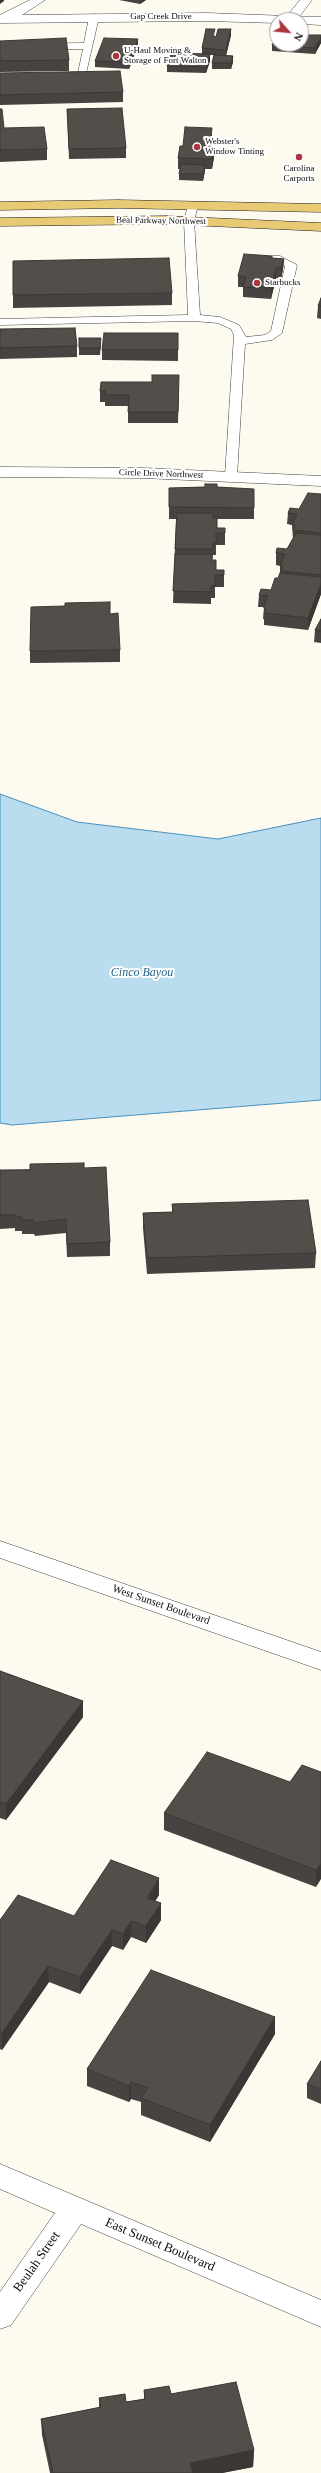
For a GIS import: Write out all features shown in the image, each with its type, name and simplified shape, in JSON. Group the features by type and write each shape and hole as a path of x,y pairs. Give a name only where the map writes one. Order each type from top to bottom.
{"main road":[{"name":"Beal Parkway Northwest","path":"0,206 193,205 321,208"},
{"path":"189,221 236,216 321,218"},
{"name":"Beal Parkway Northwest","path":"0,222 189,221 321,227"}],"street":[{"path":"4,19 39,0"},
{"path":"296,12 306,0"},
{"name":"Gap Creek Drive","path":"4,19 94,17 269,20"},
{"name":"Gap Creek Drive","path":"309,21 321,21"},
{"name":"Circle Drive Northwest","path":"0,472 95,471 321,481"},
{"name":"West Sunset Boulevard","path":"0,1549 321,1661"},
{"name":"East Sunset Boulevard","path":"0,2176 321,2314"},
{"name":"Beulah Street","path":"0,2316 75,2208"}],"lane":[{"path":"52,77 82,76 94,17"},
{"path":"0,47 88,46"},
{"path":"193,205 189,221 194,318"},
{"path":"240,341 268,338 276,333 291,265 276,258"},
{"path":"0,322 194,318 220,320 235,327 240,335 240,341 231,476"}],"water":[{"name":"Cinco Bayou","path":"0,794 77,822 218,839 321,818 321,1100 12,1125 0,1123"}],"building":[{"path":"206,29 215,29 213,36 216,37 218,29 231,29 226,50 202,48"},
{"path":"309,35 321,35 321,37 315,48 309,48"},
{"path":"66,38 69,60 0,61 0,41"},
{"name":"U-Haul Moving & Storage of Fort Walton","path":"104,38 138,39 129,62 95,61"},
{"path":"171,53 210,54 206,67 167,66"},
{"path":"214,55 233,56 231,63 212,63"},
{"path":"120,71 123,92 0,95 0,73"},
{"path":"122,108 126,148 69,149 67,109"},
{"path":"0,109 2,109 4,128 44,127 47,149 0,150"},
{"name":"Webster's Window Tinting","path":"185,127 212,128 210,146 214,147 212,159 178,158 180,146 183,146"},
{"path":"181,164 205,165 203,174 179,174"},
{"path":"244,254 272,256 272,258 284,259 281,268 276,268 271,288 243,287 246,277 238,276"},
{"path":"169,258 172,293 13,295 13,261"},
{"path":"321,298 321,306 318,306"},
{"path":"75,328 77,346 0,348 0,329"},
{"path":"104,333 178,333 178,350 102,350"},
{"path":"79,338 101,338 100,348 79,348"},
{"path":"152,375 179,375 178,412 128,412 129,395 105,395 105,391 100,391 101,382 152,382"},
{"path":"205,484 217,484 217,487 254,489 254,508 169,507 169,488 205,487"},
{"path":"308,493 321,494 321,533 293,530 295,525 292,525 297,514 288,513 290,508 299,509"},
{"path":"177,513 213,513 213,518 217,518 217,528 225,528 225,533 216,533 216,543 213,543 212,549 175,549"},
{"path":"296,533 321,535 321,575 281,571 283,566 280,566 285,554 276,553 277,548 287,549"},
{"path":"175,554 212,554 212,560 216,560 216,570 224,570 224,575 215,575 215,586 211,586 211,592 173,591"},
{"path":"280,573 321,577 321,584 308,618 264,613 266,608 263,607 268,596 259,595 261,589 271,590 275,578 278,578"},
{"path":"110,602 110,614 118,613 120,650 30,651 31,607 65,606 65,603"},
{"path":"321,619 321,631 315,630"},
{"path":"84,1163 84,1168 106,1167 110,1242 67,1244 66,1219 34,1223 34,1220 22,1220 22,1217 15,1217 15,1215 0,1215 0,1170 30,1170 30,1164"},
{"path":"308,1200 316,1253 147,1258 143,1213 173,1212 172,1204"},
{"path":"0,1671 83,1701 6,1804 0,1802"},
{"path":"207,1752 290,1782 302,1765 321,1772 321,1863 316,1870 164,1813"},
{"path":"111,1860 159,1878 147,1898 161,1903 146,1926 131,1921 123,1934 112,1930 80,1977 48,1966 2,2033 0,2033 0,1920 18,1895 74,1916"},
{"path":"151,1970 275,2017 210,2125 141,2098 148,2088 131,2082 129,2086 87,2069"},
{"path":"321,2061 321,2089 307,2084"},
{"path":"236,2382 254,2450 190,2463 193,2473 53,2473 41,2419 101,2407 99,2398 125,2394 126,2402 145,2399 144,2390 169,2386 171,2394"}],"place":[{"name":"U-Haul Moving & Storage of Fort Walton","path":"116,56"},
{"name":"Webster's Window Tinting","path":"197,147"},
{"name":"Carolina Carports","path":"299,157"},
{"name":"Starbucks","path":"257,283"}]}
